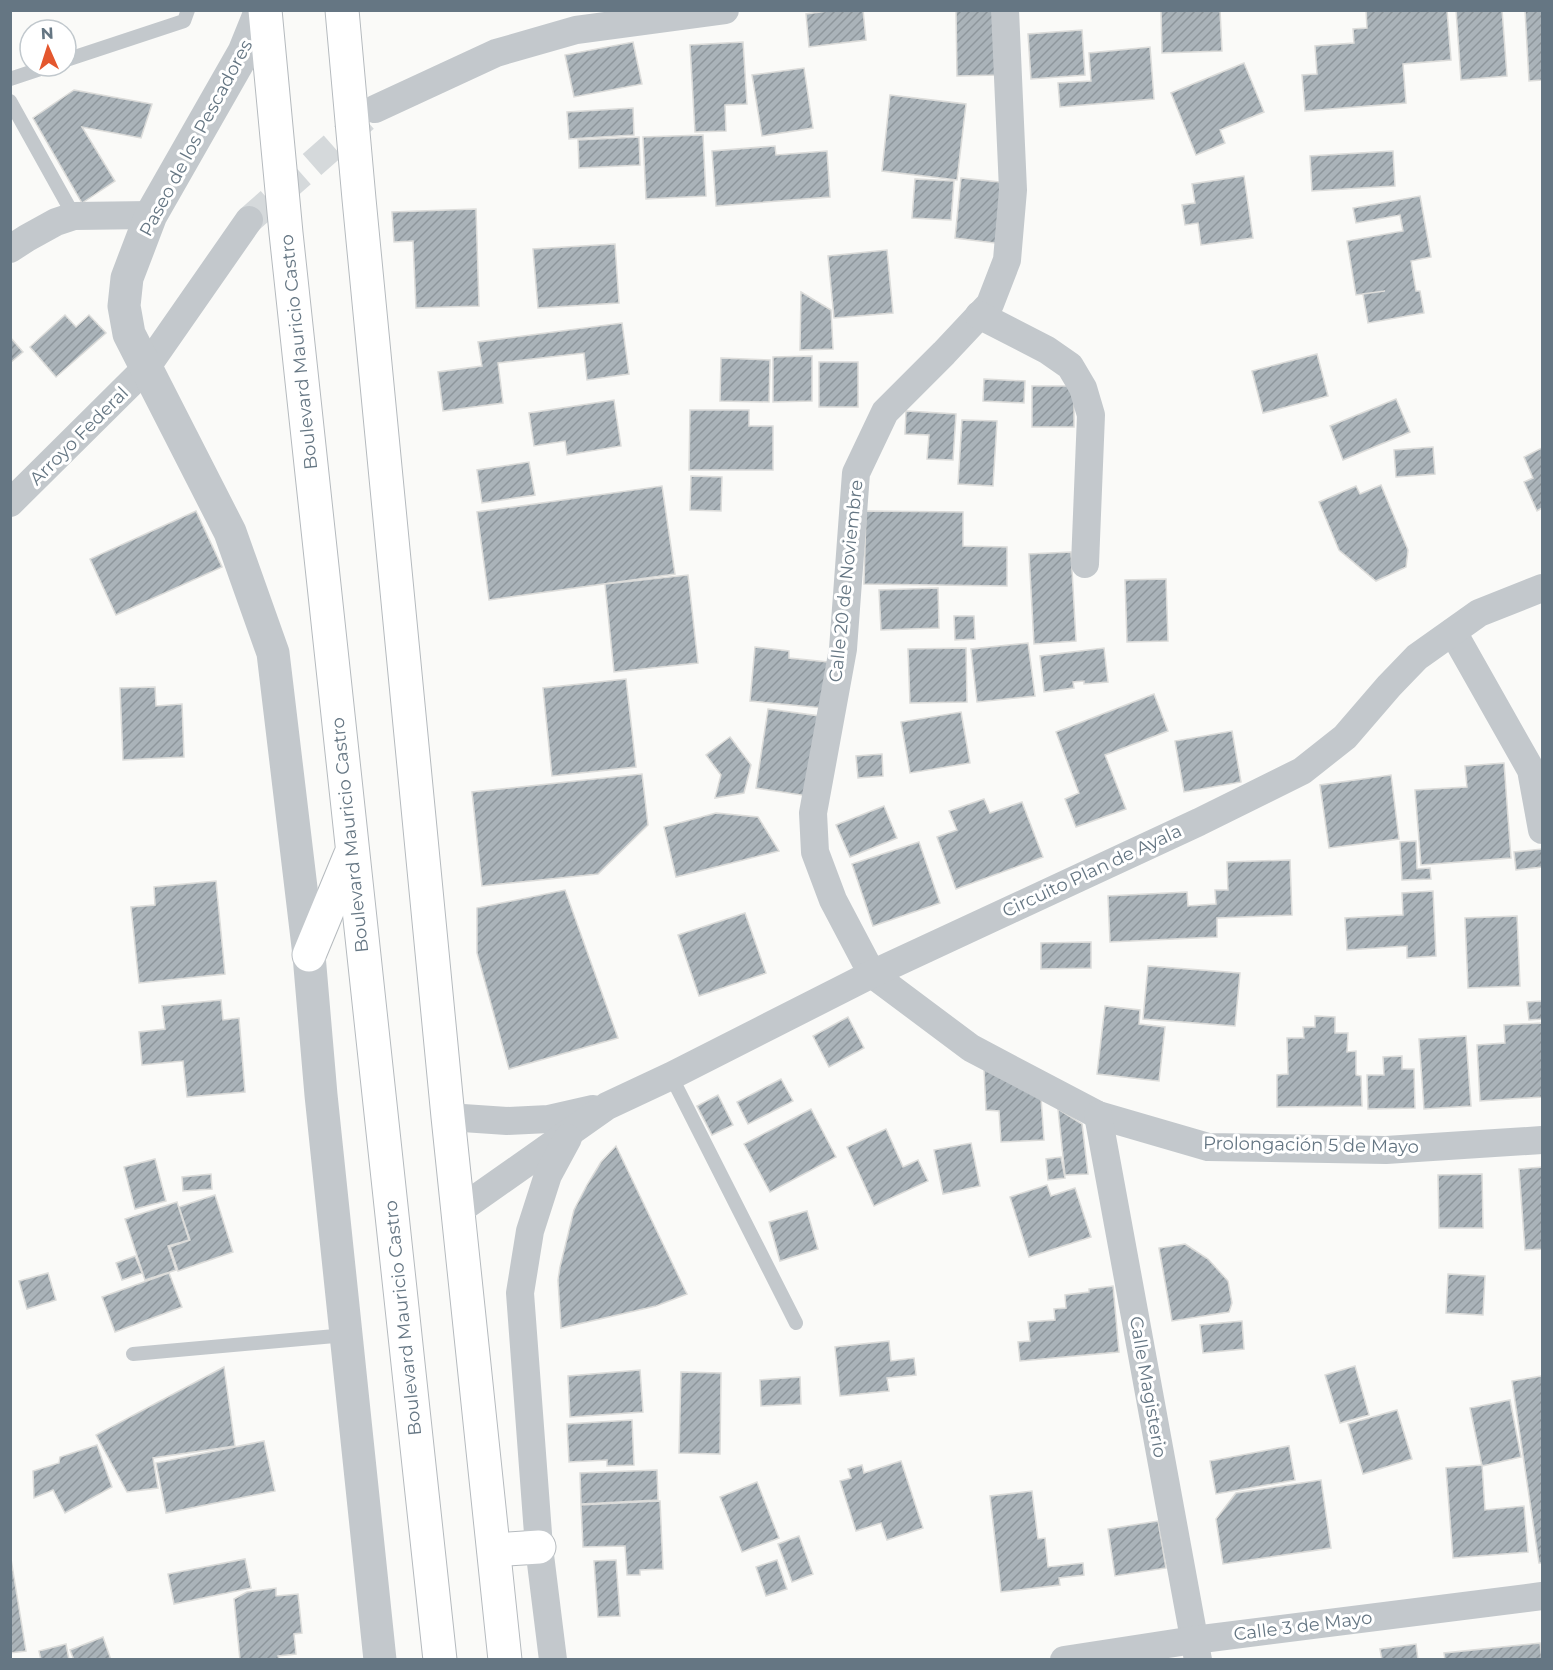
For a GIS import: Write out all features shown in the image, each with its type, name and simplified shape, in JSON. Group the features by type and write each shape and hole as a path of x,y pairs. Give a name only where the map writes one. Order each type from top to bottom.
{"main road":[{"name":"Boulevard Mauricio Castro","path":"263,10 440,1659"},
{"path":"342,10 448,1117 505,1659"},
{"path":"309,955 352,852"},
{"path":"494,1550 539,1547"}],"street":[{"name":"Paseo de los Pescadores","path":"146,368 129,334 124,306 128,278 151,215 244,52 263,10"},
{"path":"375,109 496,53 576,30 725,10"},
{"name":"Calle 20 de Noviembre","path":"872,974 833,900 815,852 813,813 843,649 856,473 885,412 990,304 1007,260 1014,190 1005,10"},
{"path":"10,249 56,222 74,216 151,215"},
{"name":"Arroyo Federal","path":"10,502 146,368 249,220"},
{"path":"979,315 1047,350 1070,366 1083,388 1091,415 1085,564"},
{"path":"146,368 230,532 273,653 309,955 321,1095 380,1659"},
{"name":"Circuito Plan de Ayala","path":"458,1212 607,1106 872,974 1199,822 1302,771 1345,737 1417,657 1479,613 1542,588"},
{"path":"1453,632 1532,770 1542,830"},
{"name":"Prolongación 5 de Mayo","path":"872,974 971,1048 1098,1115 1208,1147 1386,1150 1542,1140"},
{"name":"Circuito Plan de Ayala","path":"448,1117 507,1121 549,1119 607,1106"},
{"name":"Calle Magisterio","path":"1098,1115 1196,1650"},
{"path":"553,1659 539,1547 520,1293 530,1231 548,1175 572,1130"},
{"name":"Calle 3 de Mayo","path":"1064,1659 1196,1650 1542,1596"}],"lane":[{"path":"78,56 184,21 188,10"},
{"path":"10,100 74,216"},
{"path":"671,1076 796,1323"},
{"path":"133,1354 346,1335"}],"building":[{"path":"835,10 863,10 866,40 809,47 806,14"},
{"path":"996,10 997,75 957,76 956,11"},
{"path":"1161,10 1220,10 1222,51 1162,53"},
{"path":"1366,10 1447,10 1451,60 1403,64 1406,103 1305,111 1302,75 1317,74 1315,46 1354,43 1353,29 1367,28"},
{"path":"1456,10 1502,10 1507,76 1461,80"},
{"path":"1525,10 1542,10 1542,80 1529,81"},
{"path":"1082,30 1085,75 1031,79 1028,34"},
{"path":"633,42 642,84 574,97 565,55"},
{"path":"743,42 747,104 725,105 726,131 695,132 690,45"},
{"path":"1150,47 1154,99 1060,107 1058,83 1091,81 1089,53"},
{"path":"1244,63 1264,112 1220,130 1225,143 1196,155 1171,93"},
{"path":"804,68 813,128 762,136 752,75"},
{"path":"74,90 152,104 141,138 82,127 115,181 82,203 33,118"},
{"path":"890,95 966,104 957,180 882,171"},
{"path":"633,108 634,135 569,139 567,112"},
{"path":"703,135 706,196 646,199 643,137"},
{"path":"639,137 640,165 579,168 578,140"},
{"path":"775,146 776,155 827,151 830,197 716,206 712,151"},
{"path":"1393,151 1395,186 1312,191 1310,156"},
{"path":"1244,176 1253,238 1201,245 1198,223 1185,225 1182,205 1195,203 1192,184"},
{"path":"961,178 1009,183 1003,244 955,238"},
{"path":"915,179 954,181 951,220 912,218"},
{"path":"1420,196 1431,257 1411,261 1416,291 1420,291 1424,313 1368,323 1363,294 1356,295 1347,241 1403,231 1400,215 1356,223 1353,208"},
{"path":"476,209 479,306 416,308 413,241 394,242 392,212"},
{"path":"615,244 619,303 538,308 533,249"},
{"path":"887,250 893,313 834,318 828,256"},
{"path":"801,292 831,310 833,349 800,350"},
{"path":"65,315 76,327 89,315 106,333 56,377 30,347"},
{"path":"622,323 629,374 587,380 584,353 498,363 503,403 443,411 438,372 482,366 478,342"},
{"path":"10,337 23,352 10,363"},
{"path":"1317,354 1328,396 1263,413 1252,371"},
{"path":"812,356 812,401 773,402 773,357"},
{"path":"721,358 770,360 769,402 720,401"},
{"path":"819,362 858,362 858,407 819,407"},
{"path":"984,379 1025,381 1024,403 983,401"},
{"path":"1032,386 1074,386 1074,427 1032,427"},
{"path":"1396,399 1410,432 1343,460 1330,426"},
{"path":"614,400 621,446 567,455 565,441 534,446 529,413"},
{"path":"690,410 749,410 749,426 773,426 773,470 689,470"},
{"path":"906,411 956,414 953,460 927,459 929,435 905,434"},
{"path":"962,420 997,421 993,486 958,484"},
{"path":"1433,447 1435,474 1396,477 1394,450"},
{"path":"1542,448 1542,508 1537,511 1524,482 1533,478 1524,457"},
{"path":"529,462 535,495 482,503 477,470"},
{"path":"691,476 722,477 721,511 690,510"},
{"path":"1381,485 1408,550 1406,567 1376,581 1339,550 1319,502 1356,486 1360,494"},
{"path":"662,486 675,574 489,600 477,512"},
{"path":"196,511 222,567 116,615 90,559"},
{"path":"866,511 963,512 963,546 1007,547 1007,586 864,584"},
{"path":"1071,552 1076,641 1034,644 1029,554"},
{"path":"688,575 698,663 614,672 605,584"},
{"path":"1166,579 1168,641 1127,642 1125,580"},
{"path":"938,588 939,628 881,630 879,590"},
{"path":"954,616 974,616 975,639 955,640"},
{"path":"1028,643 1035,696 977,702 971,649"},
{"path":"755,647 789,651 789,658 828,662 824,708 750,701"},
{"path":"966,648 967,702 910,703 908,649"},
{"path":"1104,648 1108,682 1084,684 1084,681 1073,682 1074,688 1044,692 1040,656"},
{"path":"626,679 636,767 552,776 543,688"},
{"path":"155,687 156,706 182,704 184,757 123,760 120,688"},
{"path":"1154,694 1168,731 1105,755 1126,809 1076,827 1065,799 1079,793 1056,732"},
{"path":"768,709 820,716 808,796 756,788"},
{"path":"961,712 970,763 910,773 901,722"},
{"path":"1232,731 1241,782 1184,792 1175,741"},
{"path":"730,737 751,765 744,793 715,798 721,775 706,755"},
{"path":"882,754 883,776 858,778 856,756"},
{"path":"1504,763 1511,858 1421,865 1415,790 1467,787 1465,766"},
{"path":"642,774 648,825 598,874 482,886 472,792"},
{"path":"1391,775 1399,839 1329,848 1320,785"},
{"path":"984,799 990,813 1022,802 1043,857 956,889 937,837 957,830 949,811"},
{"path":"884,806 897,838 850,857 836,825"},
{"path":"716,813 758,817 779,851 676,877 664,827"},
{"path":"1416,841 1417,869 1430,868 1431,879 1402,880 1400,842"},
{"path":"919,842 940,903 873,926 852,864"},
{"path":"1542,849 1542,867 1516,870 1514,852"},
{"path":"1290,860 1292,915 1217,918 1217,937 1110,942 1108,896 1187,892 1188,906 1216,904 1215,890 1228,890 1227,862"},
{"path":"216,881 225,974 139,983 131,907 155,905 154,887"},
{"path":"565,890 618,1038 509,1069 477,953 477,908"},
{"path":"1433,891 1436,956 1407,958 1407,946 1347,950 1345,918 1403,915 1402,893"},
{"path":"745,913 766,973 699,996 678,935"},
{"path":"1517,916 1520,986 1468,988 1465,918"},
{"path":"1091,942 1091,968 1041,969 1041,943"},
{"path":"1148,966 1240,973 1235,1026 1143,1019"},
{"path":"221,1000 223,1020 239,1018 245,1092 187,1097 183,1061 142,1065 139,1032 165,1029 162,1006"},
{"path":"1542,1001 1542,1019 1529,1020 1527,1002"},
{"path":"1105,1006 1140,1010 1139,1024 1165,1027 1159,1081 1097,1074"},
{"path":"1315,1016 1335,1017 1335,1033 1348,1033 1347,1052 1356,1051 1356,1075 1361,1076 1362,1106 1277,1107 1277,1075 1288,1074 1287,1038 1304,1038 1303,1027 1315,1027"},
{"path":"848,1017 864,1048 829,1067 813,1036"},
{"path":"1542,1023 1542,1097 1480,1101 1477,1045 1505,1043 1504,1025"},
{"path":"1466,1036 1471,1106 1424,1109 1419,1039"},
{"path":"1402,1056 1402,1069 1414,1069 1415,1108 1368,1109 1367,1075 1384,1075 1383,1057"},
{"path":"984,1069 1041,1098 1044,1140 1001,1142 999,1111 986,1110"},
{"path":"781,1079 793,1101 748,1124 737,1102"},
{"path":"718,1095 733,1125 712,1135 697,1106"},
{"path":"811,1109 836,1157 770,1192 744,1144"},
{"path":"1058,1109 1082,1124 1088,1174 1065,1175"},
{"path":"886,1129 903,1167 918,1160 928,1181 874,1206 847,1147"},
{"path":"971,1143 980,1186 943,1194 934,1150"},
{"path":"616,1146 687,1294 656,1306 561,1328 558,1280 574,1210 601,1162"},
{"path":"1061,1157 1065,1178 1048,1180 1046,1159"},
{"path":"155,1159 166,1201 135,1209 124,1167"},
{"path":"1542,1167 1542,1249 1525,1250 1519,1169"},
{"path":"211,1174 212,1189 183,1191 182,1177"},
{"path":"1482,1174 1483,1228 1439,1228 1438,1175"},
{"path":"1047,1185 1051,1196 1075,1188 1091,1237 1029,1257 1010,1197"},
{"path":"215,1195 233,1252 178,1271 170,1247 190,1240 179,1207"},
{"path":"177,1202 189,1240 168,1246 176,1270 145,1280 125,1219"},
{"path":"807,1211 818,1249 780,1261 769,1222"},
{"path":"1185,1244 1208,1259 1228,1281 1232,1303 1229,1312 1172,1321 1159,1248"},
{"path":"135,1256 142,1273 122,1280 116,1263"},
{"path":"48,1273 56,1300 27,1309 19,1281"},
{"path":"169,1273 182,1307 115,1332 102,1297"},
{"path":"1448,1274 1485,1276 1483,1315 1446,1313"},
{"path":"1113,1286 1119,1352 1020,1361 1018,1342 1030,1341 1028,1322 1055,1320 1054,1309 1066,1308 1065,1295"},
{"path":"1242,1321 1244,1349 1203,1353 1200,1325"},
{"path":"889,1341 891,1361 914,1358 916,1375 887,1378 889,1391 840,1396 835,1347"},
{"path":"1355,1366 1369,1415 1340,1423 1325,1375"},
{"path":"224,1367 235,1446 153,1458 158,1488 127,1492 96,1435"},
{"path":"640,1370 643,1412 570,1417 568,1376"},
{"path":"681,1372 721,1373 720,1454 679,1453"},
{"path":"1542,1376 1542,1563 1539,1563 1512,1381"},
{"path":"800,1377 801,1404 761,1406 760,1380"},
{"path":"1510,1400 1521,1457 1482,1466 1470,1408"},
{"path":"1397,1410 1412,1459 1363,1474 1348,1424"},
{"path":"632,1420 634,1465 607,1466 607,1460 569,1462 567,1424"},
{"path":"264,1441 275,1491 166,1513 156,1463"},
{"path":"97,1445 112,1487 65,1513 53,1490 34,1498 33,1471 59,1463 60,1457"},
{"path":"1289,1446 1295,1480 1216,1494 1210,1461"},
{"path":"901,1461 923,1528 887,1540 881,1523 856,1531 840,1481 851,1478 848,1469 862,1465 864,1473"},
{"path":"1482,1465 1485,1510 1524,1506 1528,1552 1453,1558 1446,1468"},
{"path":"657,1470 658,1500 581,1504 580,1473"},
{"path":"1321,1480 1331,1548 1223,1564 1216,1519 1236,1493"},
{"path":"757,1482 779,1538 742,1552 720,1497"},
{"path":"1032,1491 1038,1539 1045,1538 1048,1567 1083,1563 1084,1575 1059,1578 1060,1585 1001,1592 990,1496"},
{"path":"660,1501 663,1569 640,1570 640,1575 627,1575 625,1546 583,1547 581,1505"},
{"path":"1158,1521 1166,1568 1115,1576 1108,1529"},
{"path":"799,1536 813,1574 792,1582 778,1544"},
{"path":"245,1559 251,1588 174,1604 168,1574"},
{"path":"10,1560 26,1651 10,1653"},
{"path":"616,1560 620,1616 598,1617 594,1561"},
{"path":"777,1560 787,1589 766,1596 756,1567"},
{"path":"276,1588 276,1596 298,1594 302,1633 294,1634 296,1654 278,1656 279,1660 240,1660 234,1599 247,1592"},
{"path":"103,1637 111,1660 74,1660 70,1650"},
{"path":"1540,1643 1542,1660 1445,1660 1444,1653"},
{"path":"66,1644 69,1660 41,1660 39,1651"},
{"path":"1416,1644 1418,1660 1382,1660 1380,1649"}],"tunnel":[{"path":"249,220 367,116"}]}
